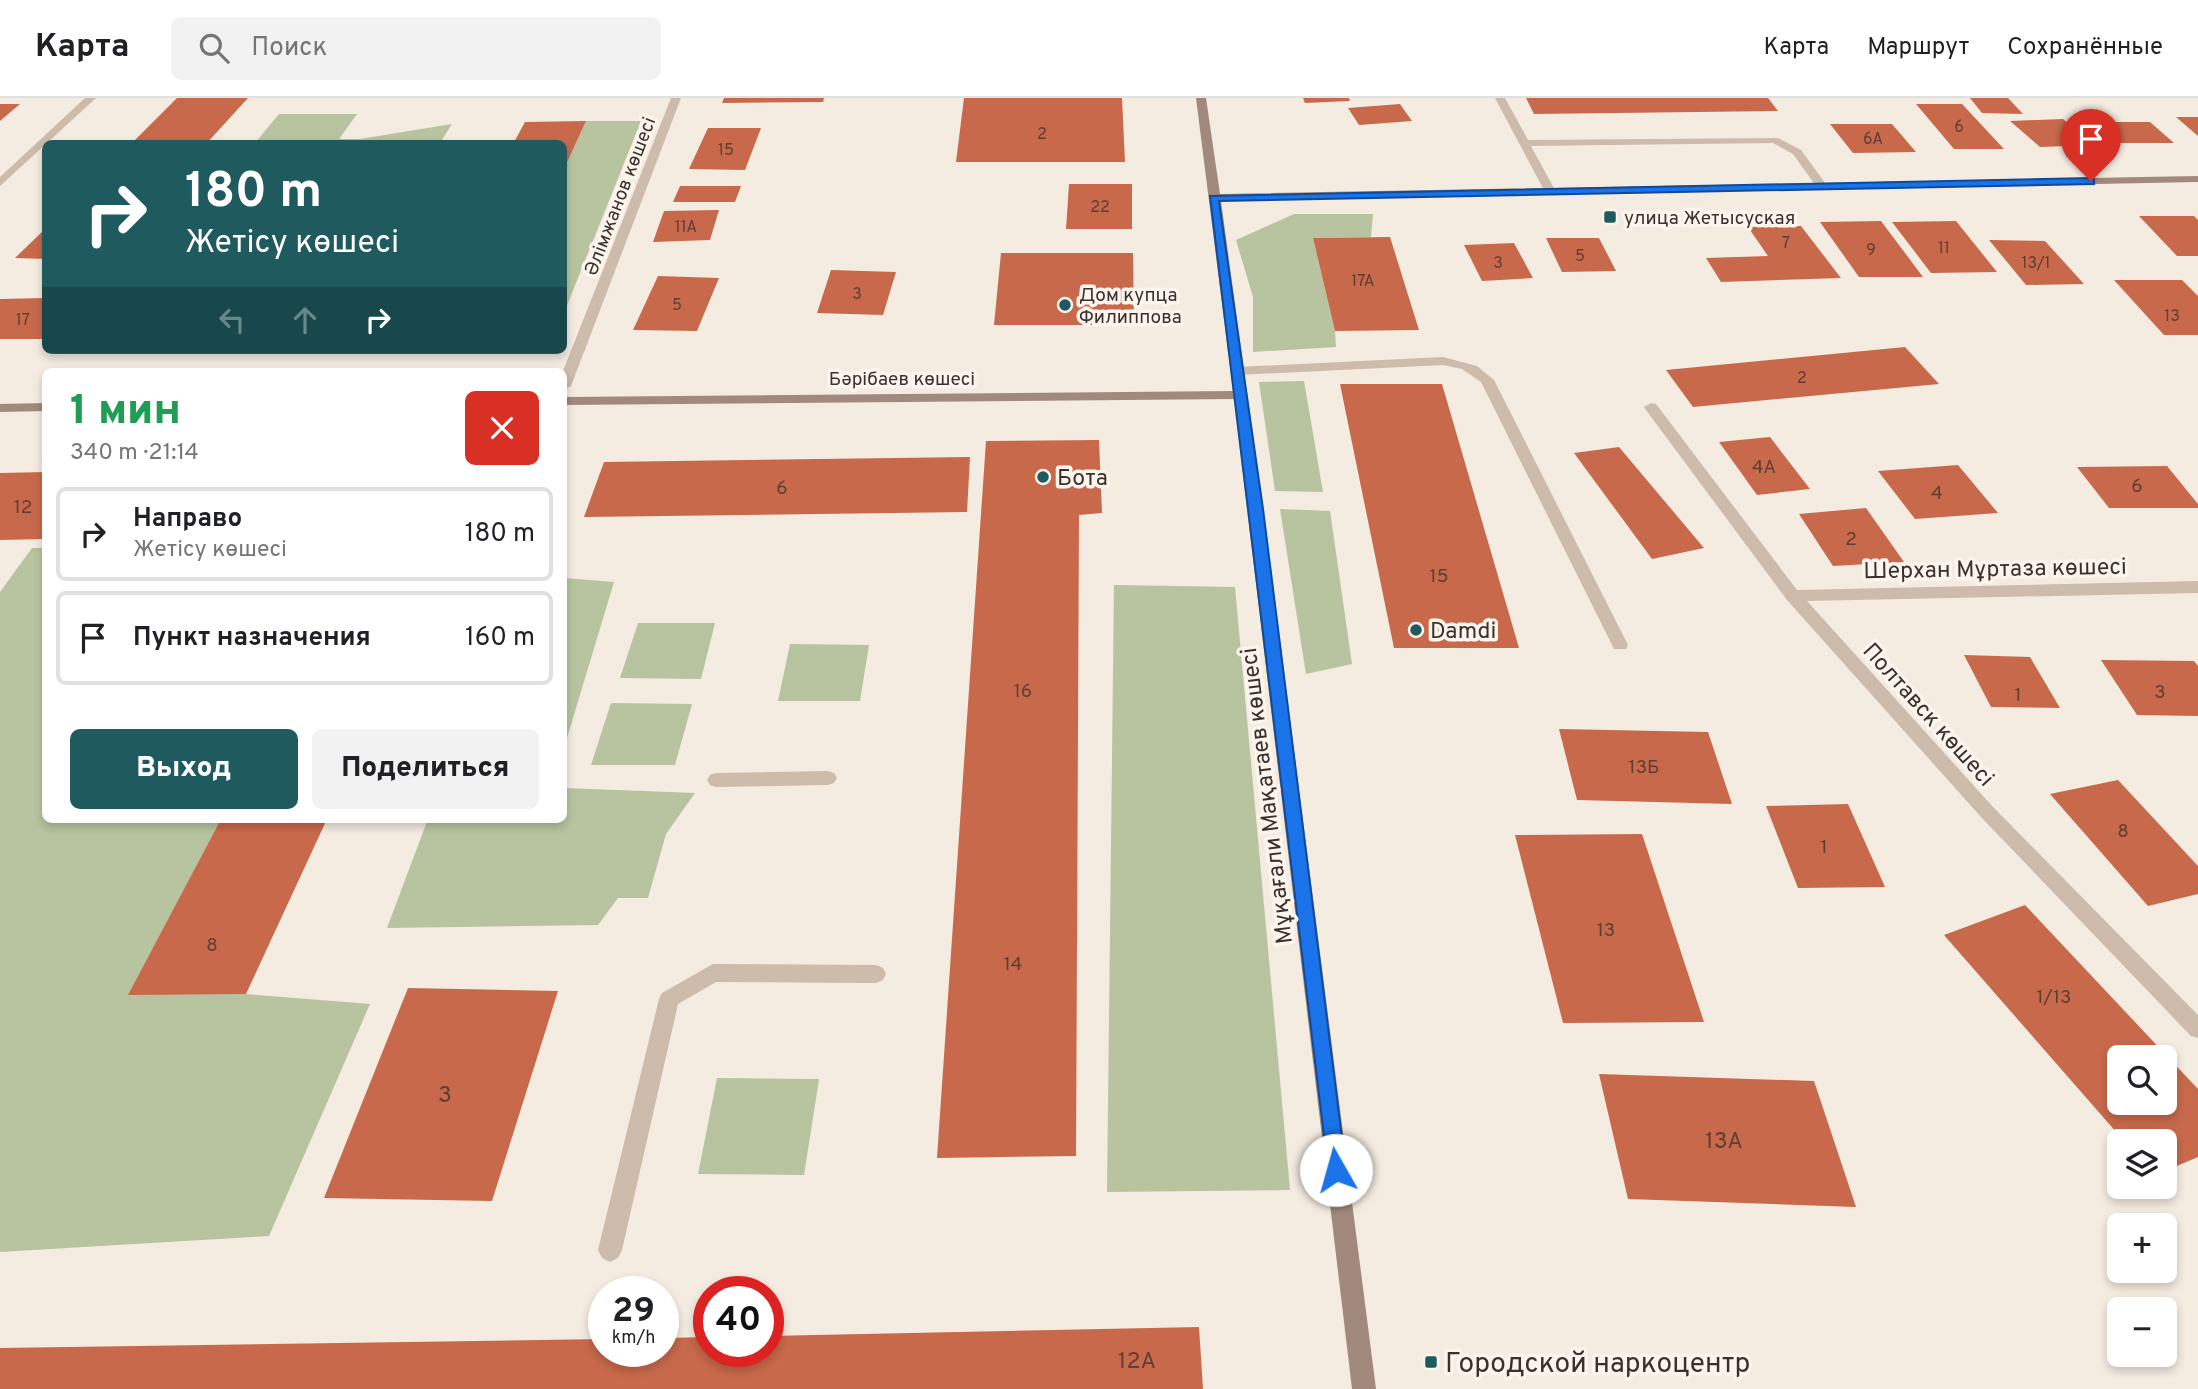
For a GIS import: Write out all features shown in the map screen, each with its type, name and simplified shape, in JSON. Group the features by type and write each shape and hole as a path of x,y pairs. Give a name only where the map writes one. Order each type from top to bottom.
{"street":[{"path":"46,140 91,98"},
{"name":"Әлімжанов көшесі","path":"567,378 676,98"},
{"name":"Мұқағали Мақатаев көшесі","path":"1200,98 1241,395 1364,1389"},
{"path":"1500,98 1550,192"},
{"path":"1524,143 1774,140 1788,143 1797,150 1822,187"},
{"path":"0,183 42,144"},
{"path":"1214,198 2198,180"},
{"path":"1237,371 1443,361 1464,364 1477,370 1487,380 1620,645"},
{"name":"Бәрібаев көшесі","path":"567,401 1241,395"},
{"path":"0,408 42,407"},
{"name":"Полтавск көшесі","path":"1651,407 1793,596 1987,812 2198,1030"},
{"name":"Шерхан Мұртаза көшесі","path":"1793,596 2198,587"},
{"path":"716,780 828,778"},
{"path":"610,1250 669,999 713,973 876,974"}],"green space":[{"path":"279,114 357,114 339,139 360,139 452,124 442,140 257,140"},
{"path":"586,121 641,121 567,306 567,162"},
{"path":"1294,214 1373,214 1371,237 1313,238 1335,331 1336,347 1253,352 1253,297 1236,240"},
{"path":"1304,381 1323,492 1275,491 1259,382"},
{"path":"1280,509 1330,511 1352,664 1306,674"},
{"path":"32,548 42,548 42,823 219,823 129,994 246,994 370,1004 269,1236 0,1252 0,592"},
{"path":"567,578 614,582 567,738"},
{"path":"1114,585 1235,587 1290,1190 1107,1192"},
{"path":"638,623 715,623 701,679 620,678"},
{"path":"790,644 869,645 860,701 778,701"},
{"path":"611,703 692,704 675,765 591,765"},
{"path":"567,788 695,793 666,834 648,898 618,898 598,925 387,928 426,823 567,823"},
{"path":"717,1078 819,1079 804,1175 698,1174"}],"building":[{"path":"177,98 248,98 210,140 135,140"},
{"path":"724,98 824,98 823,102 722,103"},
{"path":"964,98 1122,98 1125,162 956,162"},
{"path":"1303,98 1349,98 1350,101 1305,103"},
{"path":"1526,98 1768,98 1778,111 1534,114"},
{"path":"1970,98 2008,98 2023,114 1982,113"},
{"path":"0,104 20,104 0,121"},
{"path":"1400,104 1412,121 1359,125 1348,108"},
{"path":"1916,104 1962,104 2004,149 1954,149"},
{"path":"2176,117 2198,117 2198,136"},
{"path":"2063,119 2095,145 2040,147 2010,121"},
{"path":"586,121 567,162 567,140 515,140 525,122"},
{"path":"2098,122 2150,122 2174,143 2121,143"},
{"path":"1830,124 1892,124 1916,152 1853,153"},
{"path":"708,128 761,128 745,170 689,169"},
{"path":"1069,184 1132,184 1132,229 1066,229"},
{"path":"680,186 741,186 735,202 673,202"},
{"path":"719,210 710,240 653,242 664,211"},
{"path":"2139,216 2194,216 2198,220 2198,256 2177,256"},
{"path":"1881,221 1923,277 1859,277 1820,222"},
{"path":"1956,221 1997,272 1931,273 1892,222"},
{"path":"1801,226 1841,278 1721,282 1706,258 1768,256 1748,227"},
{"path":"42,232 42,259 15,258"},
{"path":"1390,237 1419,330 1335,331 1313,238"},
{"path":"1546,238 1599,238 1616,271 1562,272"},
{"path":"1989,240 2045,241 2084,284 2026,285"},
{"path":"1514,243 1533,278 1482,281 1464,245"},
{"name":"Дом купца Филиппова","path":"1001,253 1133,253 1134,325 994,325"},
{"path":"831,270 896,272 883,315 817,313"},
{"path":"658,276 719,278 697,331 633,330"},
{"path":"2114,280 2182,280 2198,296 2198,335 2164,335"},
{"path":"42,298 42,339 0,339 0,299"},
{"path":"1905,347 1939,384 1693,407 1666,370"},
{"path":"1340,384 1442,384 1519,648 1394,648"},
{"path":"1770,437 1810,489 1757,495 1719,442"},
{"path":"1099,440 1102,513 1079,515 1076,1156 937,1158 986,441"},
{"path":"1619,447 1704,548 1652,559 1574,453"},
{"path":"970,457 967,512 584,517 604,462"},
{"path":"1958,465 1998,513 1915,519 1878,471"},
{"path":"2167,466 2198,504 2198,508 2109,508 2077,467"},
{"path":"42,472 42,539 0,540 0,473"},
{"path":"1866,508 1904,562 1833,566 1799,514"},
{"path":"1964,655 2030,657 2060,708 1991,707"},
{"path":"2101,660 2194,661 2198,666 2198,716 2137,715"},
{"path":"1559,729 1708,732 1732,804 1577,800"},
{"path":"2118,780 2198,866 2198,894 2148,906 2050,794"},
{"path":"1848,804 1885,887 1798,888 1766,806"},
{"path":"219,823 325,823 246,994 128,995"},
{"path":"1642,834 1704,1022 1563,1023 1515,835"},
{"path":"2025,905 2157,1045 2107,1045 2107,1115 2177,1115 2177,1067 2198,1089 2198,1157 2177,1166 2177,1129 2114,1129 1944,935"},
{"path":"408,988 558,991 492,1201 324,1198"},
{"path":"1599,1074 1814,1081 1856,1207 1628,1199"},
{"path":"1199,1327 1203,1389 0,1389 0,1348 588,1339 588,1367 679,1367 679,1338 693,1337 693,1367 784,1367 784,1336"}],"place":[{"name":"улица Жетысуская","path":"1610,217"},
{"name":"Дом купца Филиппова","path":"1065,305"},
{"name":"Бота","path":"1043,477"},
{"name":"Damdi","path":"1416,630"},
{"name":"Городской наркоцентр","path":"1431,1362"}],"route":[{"path":"1336,1170 1256,509 1214,198 2091,181"}]}
